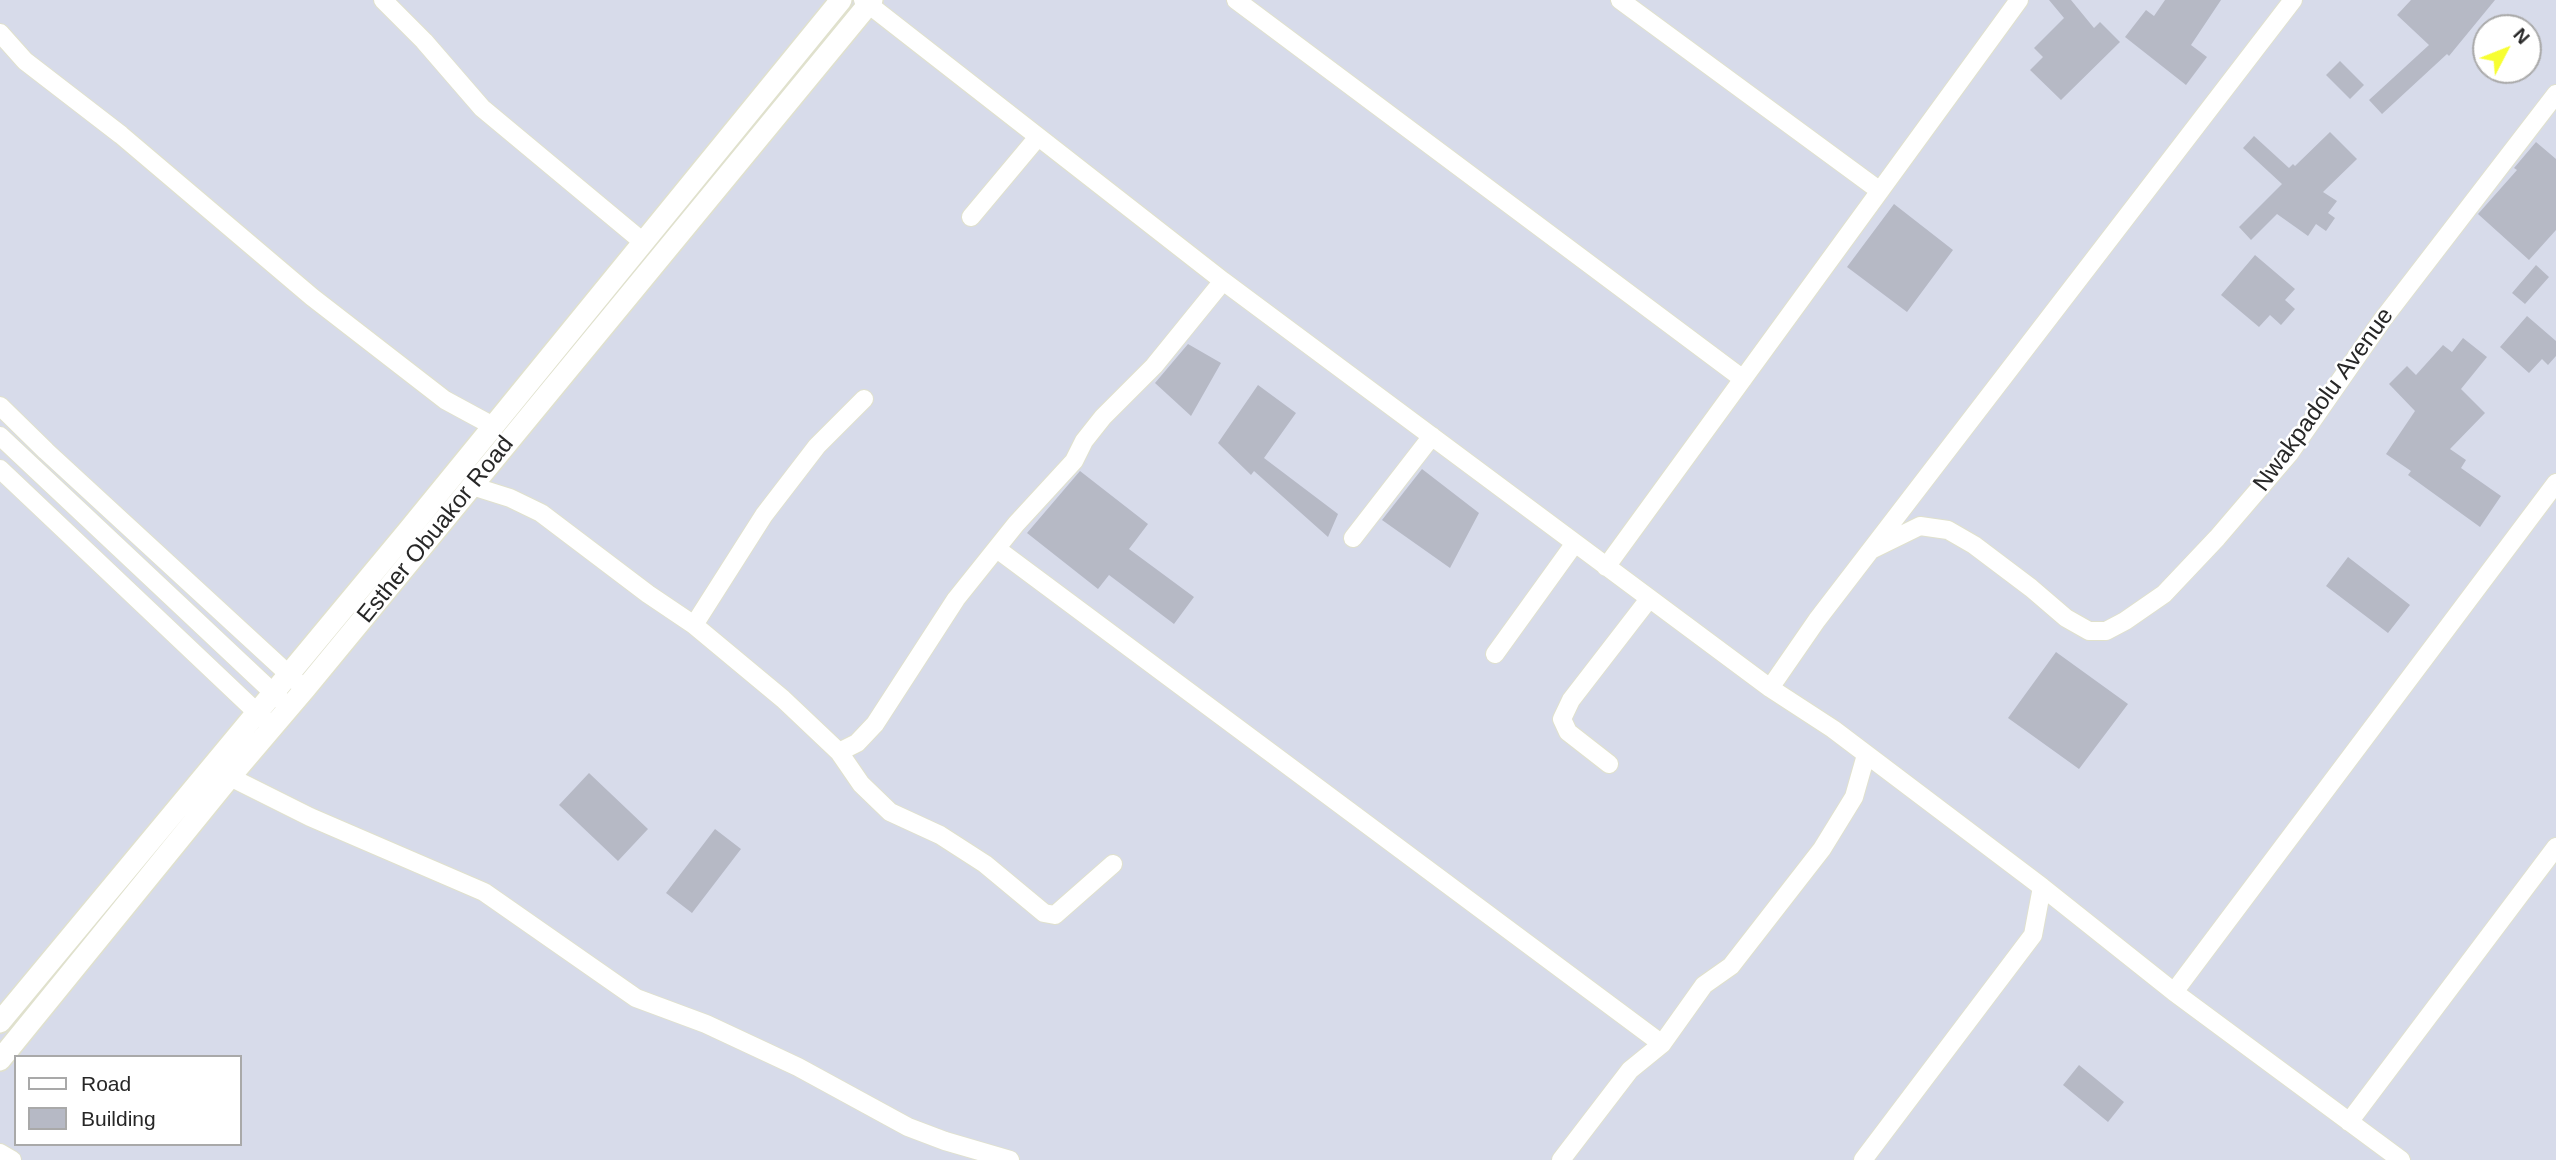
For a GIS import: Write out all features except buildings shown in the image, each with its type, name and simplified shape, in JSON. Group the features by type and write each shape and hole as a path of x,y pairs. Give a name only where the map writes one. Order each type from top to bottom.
{"street":[{"path":"383,0 424,41 482,108 643,242"},
{"name":"Esther Obuakor Road","path":"0,1022 289,675 841,0"},
{"path":"1236,0 1743,379"},
{"path":"1620,0 1880,191"},
{"path":"1606,567 2019,0"},
{"path":"1770,688 1816,620 2293,0"},
{"path":"868,1 1223,281 1649,599 1770,688 1833,730 2042,887 2174,992 2401,1160"},
{"name":"Esther Obuakor Road","path":"0,1060 868,1"},
{"path":"0,33 25,61 121,135 312,297 445,400 493,426"},
{"name":"Nwakpadolu Avenue","path":"1871,550 1920,526 1948,530 1974,545 2066,618 2089,631 2106,631 2124,621 2164,594 2217,538 2289,454 2384,319 2556,94"},
{"path":"971,217 1038,137"},
{"path":"839,752 856,743 875,724 956,599 1074,461 1084,441 1103,417 1154,366 1223,281"},
{"path":"694,625 764,515 817,446 864,399"},
{"path":"0,406 305,690"},
{"path":"0,436 289,708"},
{"path":"1353,538 1433,436"},
{"path":"0,470 274,727"},
{"path":"2174,992 2556,483"},
{"path":"472,486 510,498 541,513 694,625 783,699 839,752 861,784 890,812 940,835 985,864 1044,913 1055,915 1113,864"},
{"path":"1495,654 1574,543"},
{"path":"997,549 1662,1044"},
{"path":"1609,764 1568,732 1562,719 1572,700 1649,599"},
{"path":"1561,1160 1630,1070 1662,1044 1704,985 1731,966 1822,849 1854,797 1866,755"},
{"path":"230,777 310,817 484,892 636,998 706,1024 798,1067 908,1127 1010,1160"},
{"path":"2349,1122 2556,846"},
{"path":"1863,1160 2033,935 2042,887"},
{"path":"0,1153 12,1160"}]}
